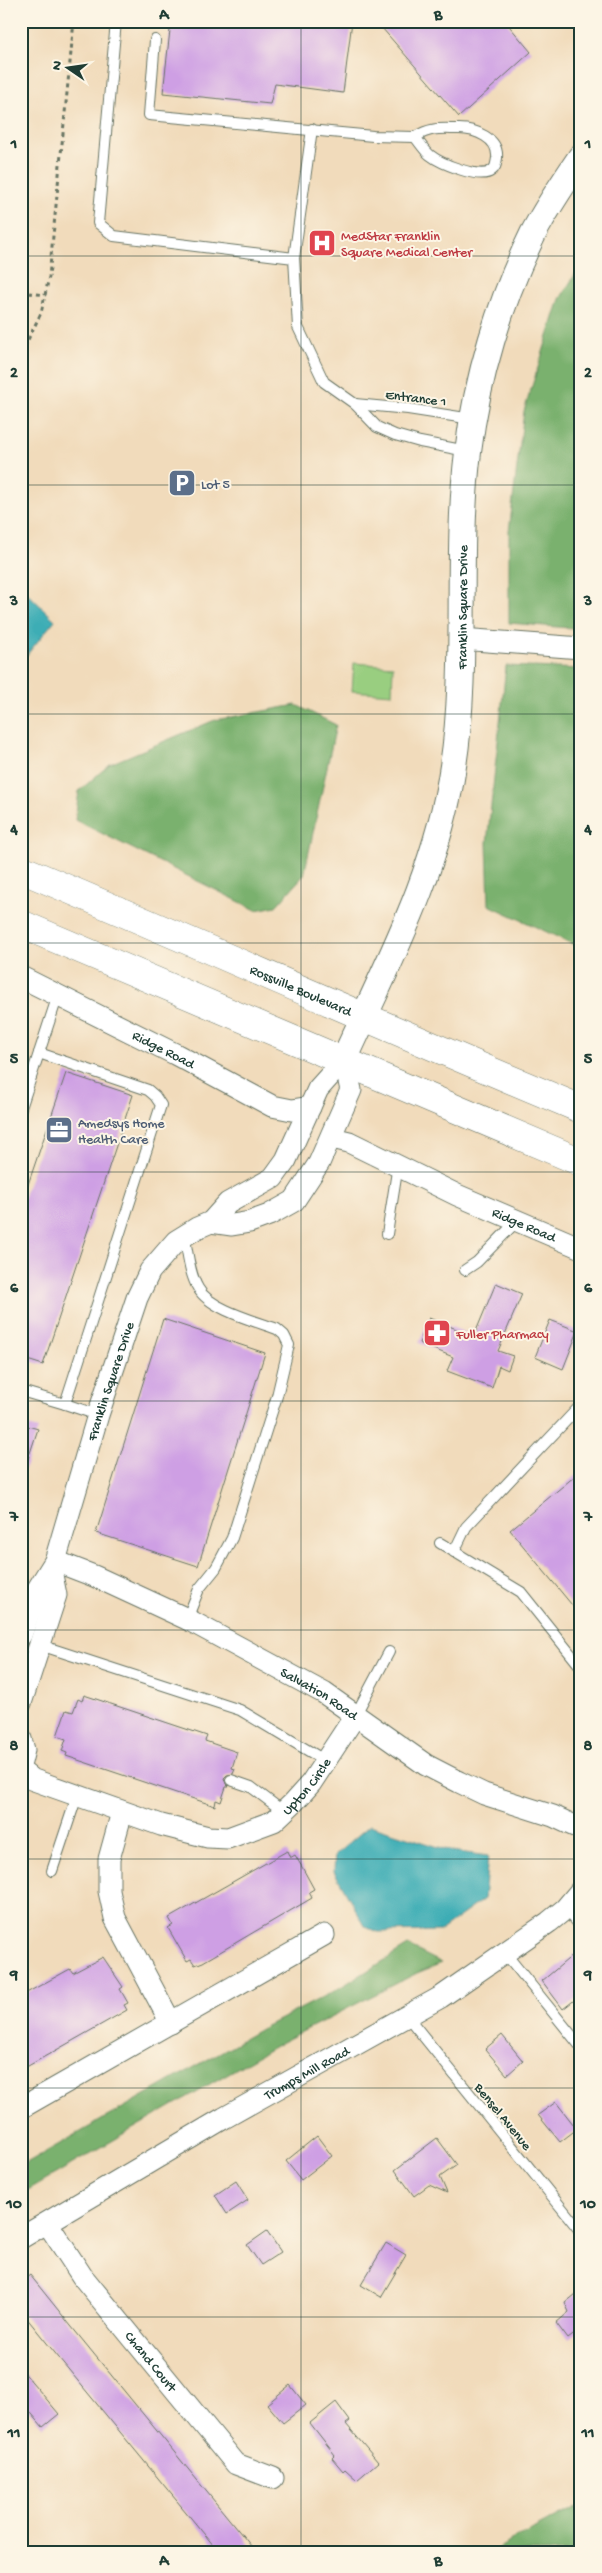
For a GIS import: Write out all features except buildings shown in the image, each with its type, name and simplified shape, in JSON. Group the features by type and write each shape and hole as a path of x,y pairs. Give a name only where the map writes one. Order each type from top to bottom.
{"main road":[{"name":"Rossville Boulevard","path":"21,869 581,1109"},
{"path":"21,924 581,1162"}],"street":[{"name":"Franklin Square Drive","path":"21,1635 37,1590 53,1566 98,1415 137,1298 150,1271 162,1255 184,1236 211,1222 228,1203 273,1178 286,1160 318,1089 344,1060 412,911 439,834 454,765 468,451 480,379 512,284 534,234 581,157"},
{"path":"461,640 581,648"},
{"name":"Ridge Road","path":"21,977 272,1106 292,1110 310,1107"},
{"path":"211,1222 232,1225 250,1222 269,1215 294,1201 319,1163 332,1138 351,1090 344,1060"},
{"name":"Ridge Road","path":"332,1138 350,1142 516,1222 581,1248"},
{"name":"Franklin Square Drive","path":"21,1703 56,1595 53,1566"},
{"name":"Salvation Road","path":"53,1566 94,1576 187,1619 324,1693 426,1765 459,1782 484,1794 553,1816 581,1829"},
{"name":"Upton Circle","path":"21,1772 31,1779 77,1796 187,1833 228,1838 274,1821 284,1812 311,1783 324,1760 355,1716"},
{"path":"21,1739 24,1750 21,1762"},
{"path":"122,1812 109,1859 110,1891 115,1918 171,2023"},
{"name":"Trumps Mill Road","path":"21,2238 48,2224 224,2118 440,1997 565,1909 581,1890"},
{"path":"21,2108 324,1936"},
{"name":"Chand Court","path":"48,2224 82,2276 236,2464 273,2478"}],"lane":[{"path":"116,21 98,223 114,236 294,258"},
{"path":"576,21 581,26"},
{"path":"155,40 149,115 373,136 415,137 428,129 469,129 485,136 493,143 497,154 496,166 489,173 478,175 452,166 430,156 415,137"},
{"path":"312,129 294,258 298,326 310,354 324,382 355,404 377,427 395,435 468,451"},
{"name":"Entrance 1","path":"355,404 408,409 473,420"},
{"path":"21,1108 58,995"},
{"path":"39,1053 148,1090 161,1105 65,1404"},
{"path":"387,1234 398,1166"},
{"path":"465,1270 477,1262 516,1222"},
{"path":"184,1236 197,1288 204,1297 216,1305 277,1329 284,1335 289,1345 277,1396 232,1538 216,1568 199,1589 187,1619"},
{"path":"21,1391 98,1415"},
{"path":"454,1552 466,1528 581,1405"},
{"path":"440,1543 521,1592 581,1667"},
{"path":"40,1645 240,1710 324,1760"},
{"path":"355,1716 389,1652"},
{"path":"231,1780 251,1787 284,1812"},
{"path":"52,1870 77,1796"},
{"path":"565,1909 581,1928"},
{"path":"505,1953 581,2048"},
{"name":"Bensel Avenue","path":"407,2016 581,2232"}],"path":[{"path":"21,354 41,313 46,295 74,21"},
{"path":"21,292 46,295"}],"green space":[{"path":"581,265 581,629 509,623 509,531 524,411 560,299"},
{"path":"354,663 393,666 392,694 352,691"},
{"path":"506,666 581,669 581,948 489,905 487,843"},
{"path":"296,705 336,725 304,875 276,906 256,910 75,820 79,791 110,764 215,720"},
{"path":"408,1946 442,1963 417,1973 282,2042 21,2194 21,2166 261,2029 331,1993"},
{"path":"580,2505 581,2552 491,2552"}],"water":[{"path":"21,587 55,620 21,662"},
{"path":"370,1825 451,1851 488,1856 484,1899 440,1931 378,1932 365,1926 334,1871 335,1855"}],"place":[{"name":"MedStar Franklin Square Medical Center","path":"322,243"},
{"name":"Lot 5","path":"182,483"},
{"name":"Amedsys Home Health Care","path":"59,1130"},
{"name":"Fuller Pharmacy","path":"437,1333"}]}
